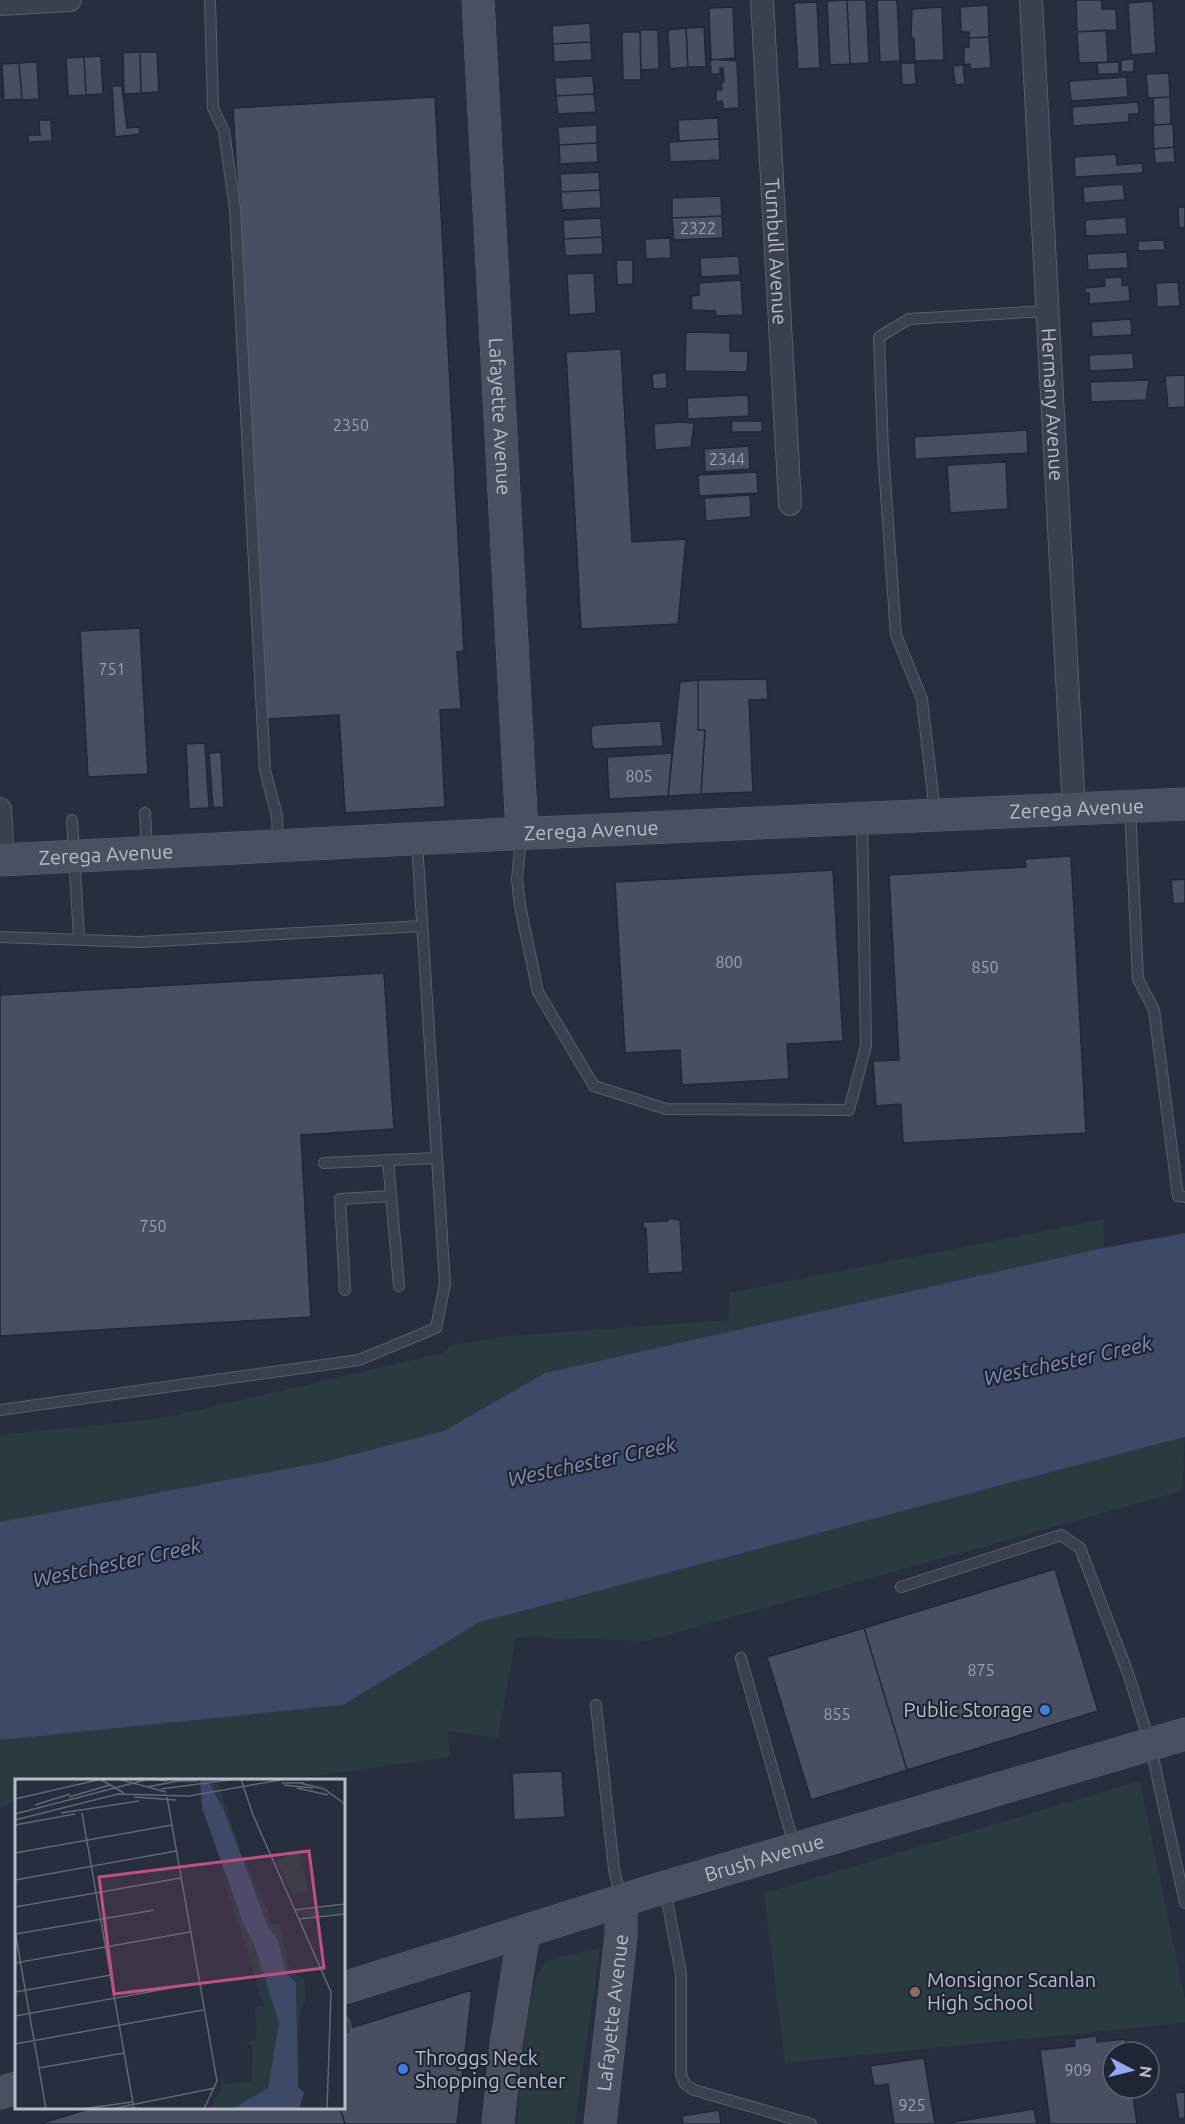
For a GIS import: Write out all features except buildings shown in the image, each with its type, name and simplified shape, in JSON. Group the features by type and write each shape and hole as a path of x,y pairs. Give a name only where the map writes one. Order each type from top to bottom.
{"street":[{"path":"0,4 70,0"},
{"name":"Lafayette Avenue","path":"478,0 522,833"},
{"name":"Turnbull Avenue","path":"762,0 790,504"},
{"name":"Hermany Avenue","path":"1031,0 1074,809"},
{"name":"Zerega Avenue","path":"2,860 522,833 1185,804"},
{"path":"0,808 2,860"},
{"name":"Brush Avenue","path":"345,1988 795,1848 1185,1734"},
{"name":"Lafayette Avenue","path":"600,2124 621,1936 621,1901"},
{"path":"498,2124 506,2044 524,1932"},
{"path":"0,2093 15,2088"}],"lane":[{"path":"210,0 213,108 224,131 235,208 265,770 275,802 278,845"},
{"path":"935,816 922,699 896,635 883,451 879,337 909,319 1048,311"},
{"path":"1130,806 1138,979 1154,1010 1178,1196 1185,1197"},
{"path":"145,813 147,853"},
{"path":"522,833 517,884 538,992 594,1086 666,1109 849,1110 866,1046 862,819"},
{"path":"72,820 79,938"},
{"path":"0,1410 359,1360 436,1328 445,1284 417,838"},
{"path":"0,936 139,942 422,926"},
{"path":"324,1163 437,1158"},
{"path":"388,1160 399,1286"},
{"path":"345,1290 340,1199 391,1196"},
{"path":"901,1587 1061,1535 1080,1548 1128,1673 1150,1744 1185,1903"},
{"path":"741,1658 795,1848"},
{"path":"596,1705 614,1869 621,1901"},
{"path":"665,1888 681,1974 681,2074 685,2084 694,2090 811,2124"}],"shaded area":[{"path":"1104,1219 1103,1248 545,1373 444,1431 323,1462 0,1522 0,1435 163,1418 443,1353 452,1345 509,1336 728,1320 730,1293"},
{"path":"1185,1437 1182,1491 647,1641 516,1637 498,1738 448,1731 450,1757 294,1779 15,1779 15,1800 0,1808 0,1740 343,1705 480,1622"},
{"path":"1140,1781 1185,1999 1185,2023 785,2063 764,1893"},
{"path":"600,1948 575,2124 517,2124 524,2038 533,1989 539,1972 546,1962 551,1960"}],"water":[{"name":"Westchester Creek","path":"1185,1233 1185,1437 480,1622 343,1705 0,1740 0,1522 323,1462 444,1431 545,1373 1103,1248"}],"place":[{"name":"Public Storage","path":"1045,1710"},
{"name":"Monsignor Scanlan High School","path":"915,1992"},
{"name":"Throggs Neck Shopping Center","path":"403,2069"}]}
